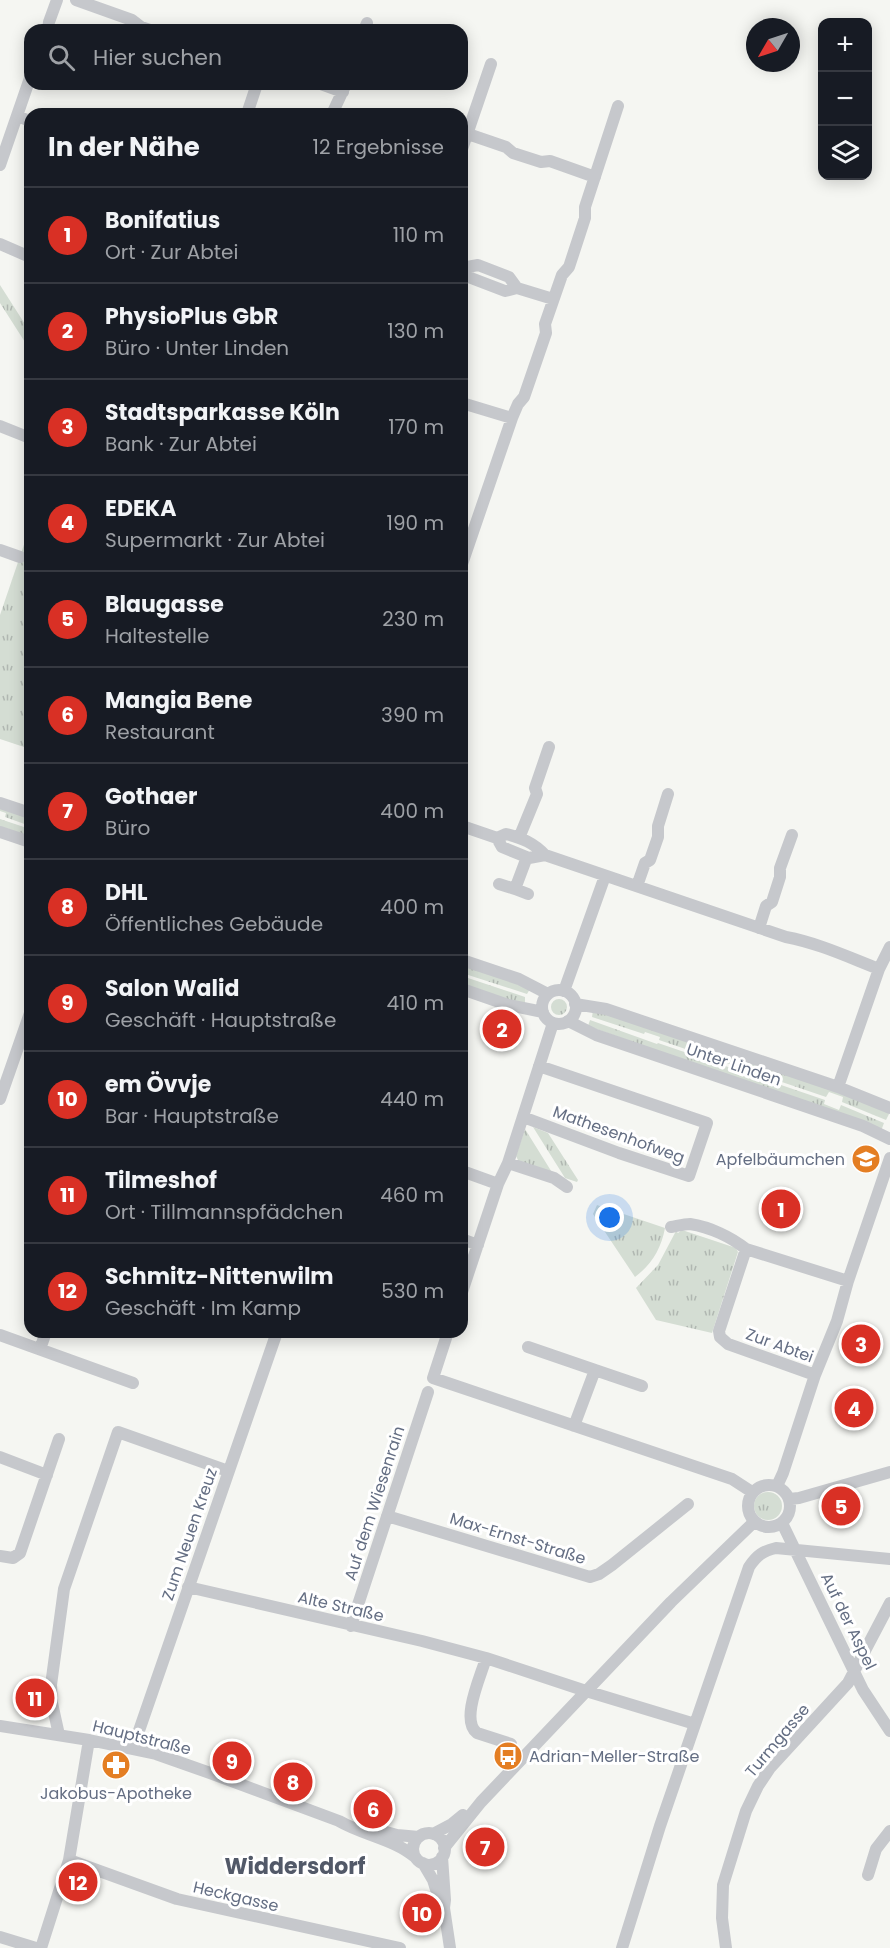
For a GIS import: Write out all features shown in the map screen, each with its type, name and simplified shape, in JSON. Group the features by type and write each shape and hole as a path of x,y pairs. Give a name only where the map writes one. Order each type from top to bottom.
{"street":[{"path":"49,24 57,0"},
{"path":"76,0 132,20 137,24"},
{"path":"491,64 468,134 506,147 513,153 541,162 550,161 595,177"},
{"path":"0,165 26,90"},
{"path":"249,108 255,90"},
{"path":"335,108 344,90"},
{"path":"468,534 491,483 512,418 524,397 539,355 546,333 545,324 562,275 569,267 585,218 585,207 618,106"},
{"path":"17,116 24,119"},
{"path":"0,244 24,254"},
{"path":"468,275 505,291 517,288 553,299"},
{"path":"468,405 512,418"},
{"path":"0,426 24,436"},
{"path":"0,550 20,556"},
{"path":"519,838 537,794 535,788 549,747"},
{"path":"638,885 645,863 650,860 658,837 658,826 668,794"},
{"path":"0,803 24,811"},
{"path":"468,828 497,838 502,847 526,857 545,855 759,928 824,947 879,969"},
{"path":"0,832 24,840"},
{"path":"497,838 506,834 536,844 545,855"},
{"path":"759,928 766,906 772,902 780,877 780,868 792,835"},
{"path":"515,889 526,857"},
{"path":"564,991 605,876"},
{"path":"499,884 528,894"},
{"path":"838,1087 879,969 890,947"},
{"path":"468,962 519,979 548,994"},
{"path":"556,990 564,991 571,996 575,1004 574,1013 568,1021 553,1023 545,1017 543,1000 556,990"},
{"path":"468,991 508,1005 543,1012"},
{"name":"Unter Linden","path":"575,1004 606,1009 838,1087 890,1108"},
{"name":"Unter Linden","path":"568,1021 596,1035 863,1126 890,1139"},
{"path":"468,1274 498,1184 508,1163 553,1023"},
{"path":"0,1099 24,1030"},
{"name":"Mathesenhofweg","path":"523,1117 688,1176 707,1123 539,1066"},
{"name":"Zur Abtei","path":"777,1486 815,1375 837,1321 848,1281 890,1158"},
{"path":"508,1163 554,1178 567,1187"},
{"path":"468,1173 498,1184"},
{"path":"671,1227 688,1224 699,1227 734,1239 746,1249 848,1281"},
{"path":"468,1241 478,1245"},
{"name":"Zur Abtei","path":"746,1249 719,1330 720,1337 728,1344 815,1375"},
{"path":"0,1335 133,1383"},
{"path":"40,1349 44,1338"},
{"name":"Zum Neuen Kreuz","path":"133,1748 275,1338"},
{"path":"446,1338 433,1378 732,1479 752,1492"},
{"path":"528,1347 642,1386"},
{"path":"574,1426 595,1370"},
{"name":"Auf dem Wiesenrain","path":"351,1626 428,1392"},
{"path":"59,1735 52,1703 51,1685 64,1589 118,1432 228,1471"},
{"path":"0,1556 13,1558 20,1553 59,1439"},
{"path":"0,1457 47,1475"},
{"path":"789,1499 890,1472"},
{"path":"763,1485 777,1486 785,1492 789,1499 789,1511 782,1523 766,1527 750,1517 747,1506 752,1492 763,1485"},
{"name":"Max-Ernst-Straße","path":"387,1516 590,1577 612,1565 688,1504"},
{"path":"419,1860 433,1864 480,1802 671,1602 754,1521"},
{"name":"Auf der Aspel","path":"782,1523 863,1690 890,1731"},
{"path":"622,1948 660,1826 749,1567 759,1554 776,1548 890,1559"},
{"name":"Alte Straße","path":"188,1587 486,1658 695,1724"},
{"name":"Turmgasse","path":"726,1948 722,1918 723,1885 746,1811 770,1768 848,1683 890,1603"},
{"path":"486,1658 470,1712 470,1723 477,1734 510,1743"},
{"name":"Hauptstraße","path":"0,1725 133,1748 178,1761 339,1821 353,1829 394,1844 419,1860"},
{"path":"41,1948 69,1860 89,1740"},
{"path":"450,1948 444,1908 433,1880 413,1849 414,1844 419,1837 433,1834 452,1824 480,1802"},
{"name":"Hauptstraße","path":"339,1821 404,1836 419,1837"},
{"path":"868,1875 876,1849 890,1831"},
{"path":"433,1834 440,1838 443,1852 446,1900 444,1908"},
{"name":"Heckgasse","path":"69,1860 177,1899 400,1948"},
{"path":"0,1937 36,1948"}],"green space":[{"path":"0,285 24,323 24,341 0,303"},
{"path":"24,545 24,747 0,739 0,615"},
{"path":"0,807 24,815 24,824 5,817 6,813 0,811"},
{"path":"0,819 24,827 24,837 0,829"},
{"path":"468,965 530,989 527,994 468,975"},
{"path":"468,978 525,997 525,1005 468,988"},
{"path":"559,999 565,1001 567,1007 565,1013 559,1015 553,1013 551,1007 553,1001"},
{"path":"593,1010 859,1099 890,1112 886,1120 842,1102 843,1097 829,1092 826,1097 659,1040 660,1037 592,1017"},
{"path":"590,1020 825,1100 824,1104 839,1110 841,1105 884,1123 881,1131 588,1026"},
{"path":"533,1127 548,1133 578,1180 577,1182 565,1178"},
{"path":"525,1129 553,1174 519,1162 516,1156"},
{"path":"597,1205 665,1228 655,1255 635,1277 593,1214"},
{"path":"682,1230 736,1248 738,1252 712,1333 656,1320 636,1288 658,1265 676,1231 678,1233"},
{"path":"768,1492 778,1496 782,1506 778,1516 768,1520 758,1516 754,1506 758,1496"}],"place":[{"name":"PhysioPlus GbR","path":"502,1029"},
{"name":"Apfelbäumchen","path":"866,1159"},
{"name":"Bonifatius","path":"781,1209"},
{"name":"Stadtsparkasse Köln","path":"861,1344"},
{"name":"EDEKA","path":"854,1408"},
{"name":"Blaugasse","path":"841,1506"},
{"name":"Tilmeshof","path":"35,1698"},
{"name":"Adrian-Meller-Straße","path":"508,1756"},
{"name":"Salon Walid","path":"232,1761"},
{"name":"Jakobus-Apotheke","path":"116,1765"},
{"name":"DHL","path":"293,1782"},
{"name":"Mangia Bene","path":"373,1809"},
{"name":"Gothaer","path":"485,1847"},
{"name":"Schmitz-Nittenwilm","path":"78,1882"},
{"name":"em Övvje","path":"422,1913"}],"district":[{"name":"Widdersdorf","path":"295,1866"}]}
